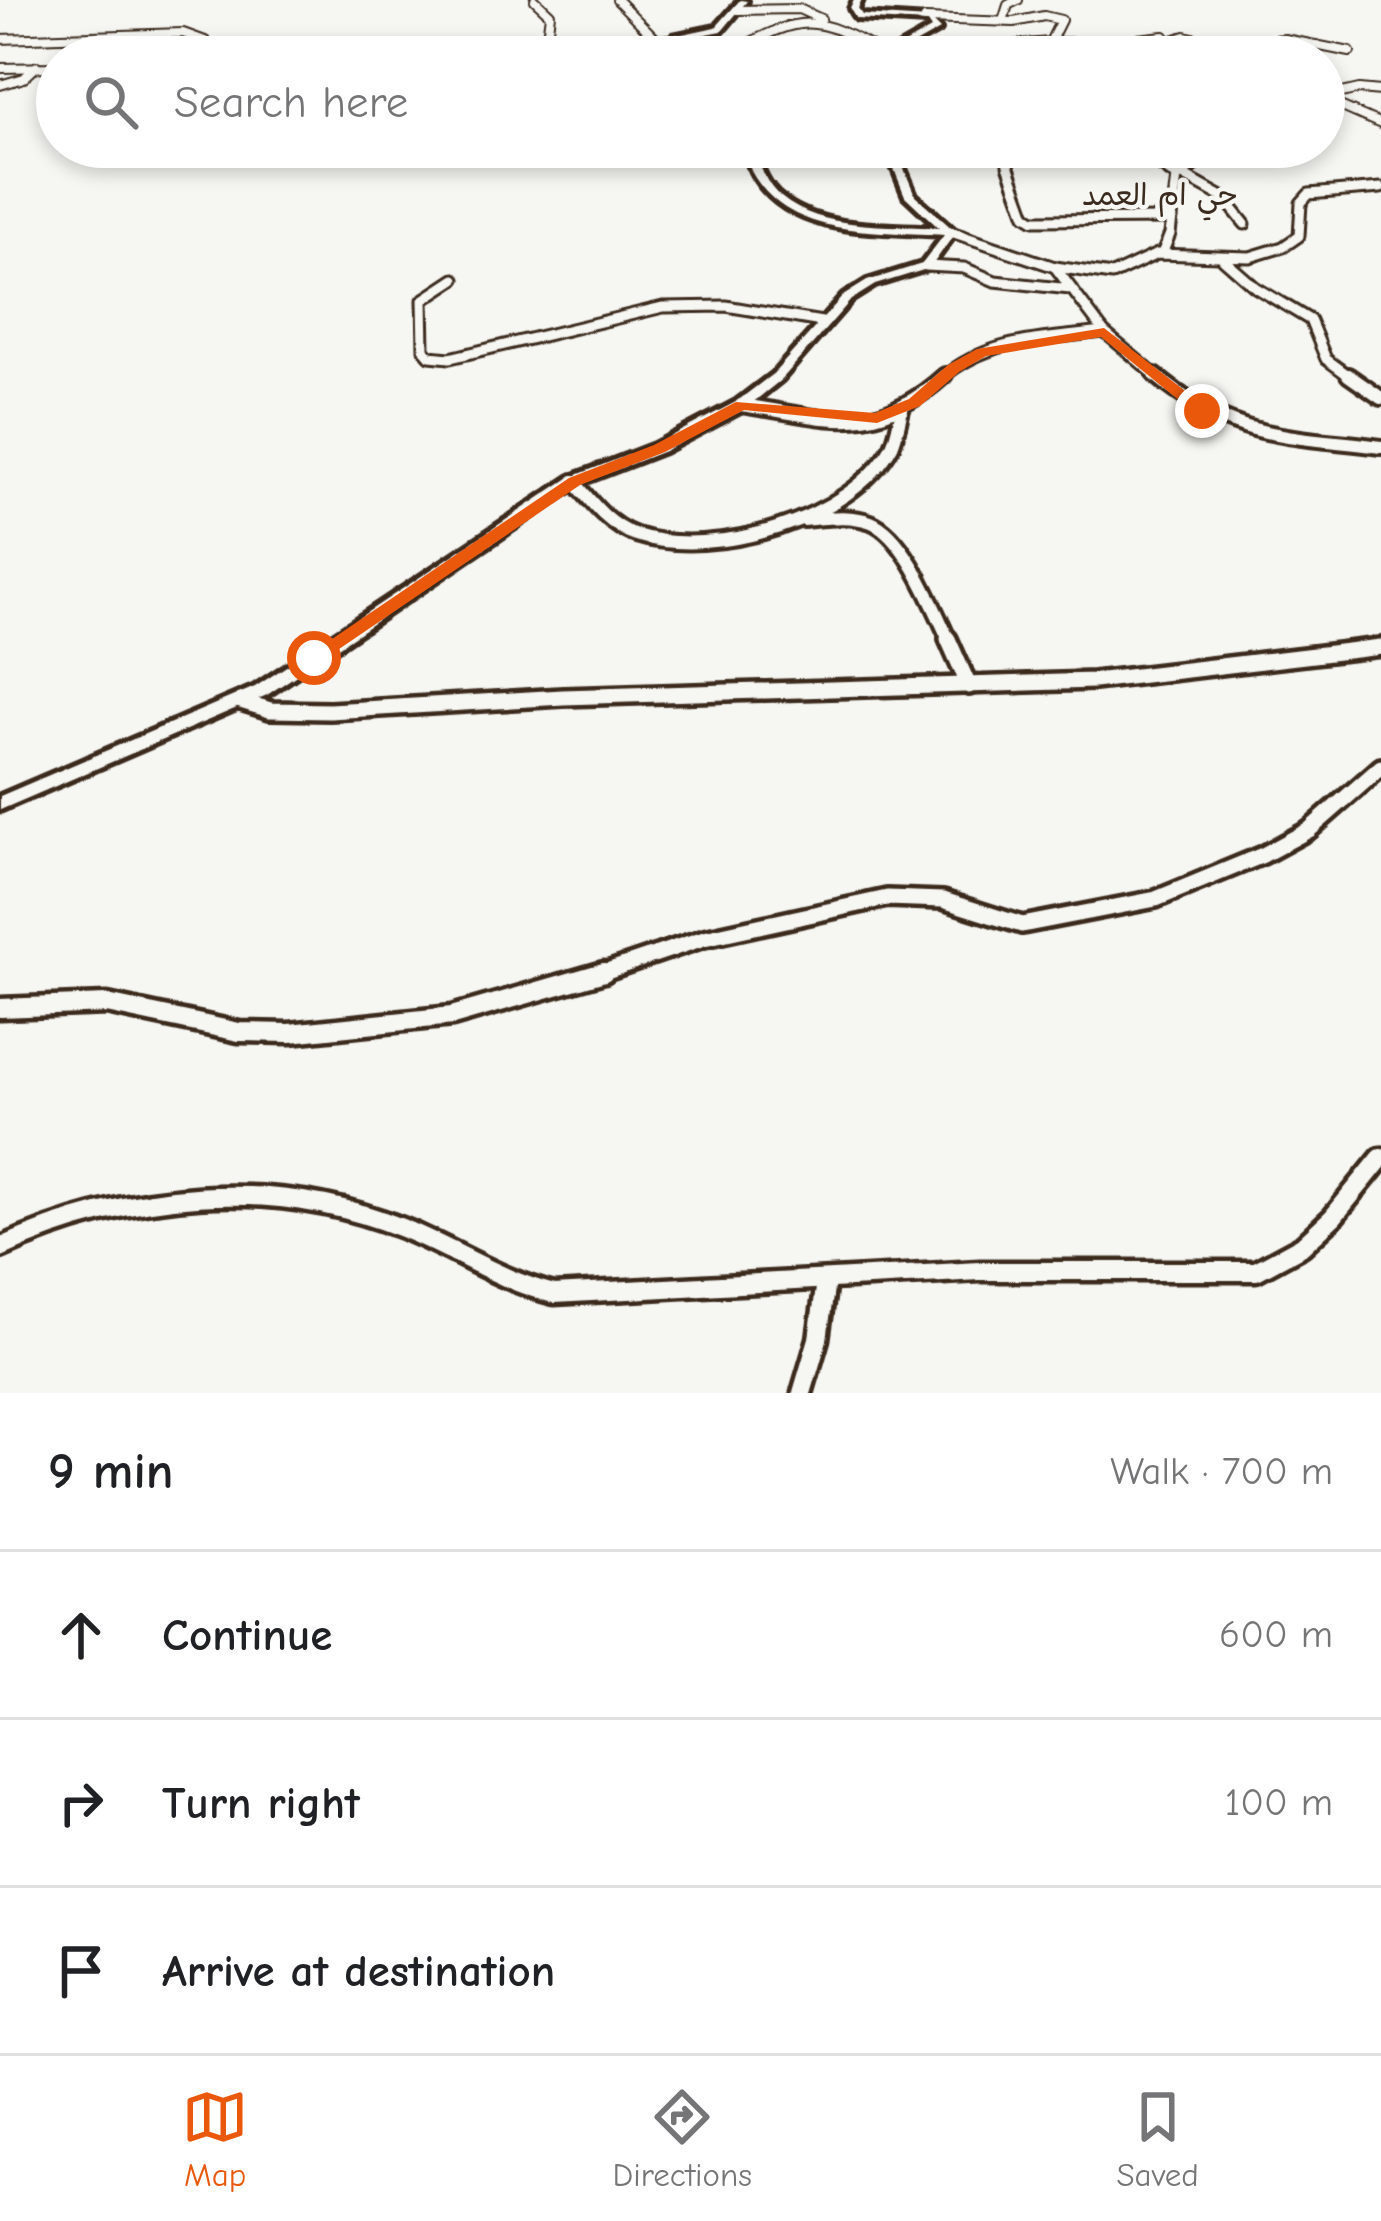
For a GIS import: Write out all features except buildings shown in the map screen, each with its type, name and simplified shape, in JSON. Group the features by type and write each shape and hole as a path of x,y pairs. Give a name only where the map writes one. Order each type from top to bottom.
{"street":[{"path":"535,0 550,14 548,36"},
{"path":"617,0 653,36"},
{"path":"685,36 718,29 741,4 756,0"},
{"path":"858,0 855,12 863,18"},
{"path":"1003,20 1008,5 1018,0"},
{"path":"741,4 800,9 853,36"},
{"path":"766,36 791,24 820,19"},
{"path":"925,19 935,33 928,36"},
{"path":"832,22 1059,19 1061,27 1054,36"},
{"path":"92,36 192,36"},
{"path":"0,39 36,38"},
{"path":"1345,51 1350,52"},
{"path":"0,68 36,67"},
{"path":"0,85 24,78 36,68"},
{"path":"1345,93 1381,91"},
{"path":"1345,108 1381,124"},
{"path":"754,168 759,183 788,210 892,230 951,232 1055,267 1116,274 1162,254 1223,259 1259,256 1295,240 1301,231 1301,203 1309,194 1381,188"},
{"path":"899,168 910,196 951,232"},
{"path":"1009,168 1026,215 1034,220 1172,219"},
{"path":"1167,168 1224,198 1244,224"},
{"path":"1162,254 1179,176 1191,168"},
{"path":"926,266 951,232"},
{"path":"1223,259 1255,287 1310,320 1326,359 1381,398"},
{"path":"0,803 241,701 314,658 574,481 671,443 741,405 778,376 822,322 862,286 926,266 967,268 995,281 1070,289"},
{"path":"1055,267 1104,332 1185,400 1227,424 1381,447"},
{"path":"455,279 423,300 424,349 435,358 680,306 744,308 822,322"},
{"path":"741,405 877,418 902,410 982,352 1104,332"},
{"path":"574,481 603,516 631,534 658,541 737,537 799,520 834,502 884,461 901,430 902,410"},
{"path":"799,520 855,518 885,530 920,584 968,686"},
{"path":"241,701 270,710 330,711 563,697 968,686 1157,676 1302,653 1381,647"},
{"path":"0,1008 107,1004 239,1032 290,1033 452,1016 539,994 704,938 887,898 943,900 1022,925 1041,924 1156,899 1263,855 1309,830 1381,767"},
{"path":"0,1248 86,1216 230,1194 308,1200 375,1218 511,1283 554,1294 1052,1269 1256,1271 1302,1246 1334,1217 1381,1158"},
{"path":"802,1393 818,1339 826,1281"}],"district":[{"name":"حي ام العمد","path":"1160,195"}],"route":[{"path":"314,658 574,481 659,448 741,405 877,418 915,402 953,368 982,352 1104,332 1202,411"}]}
